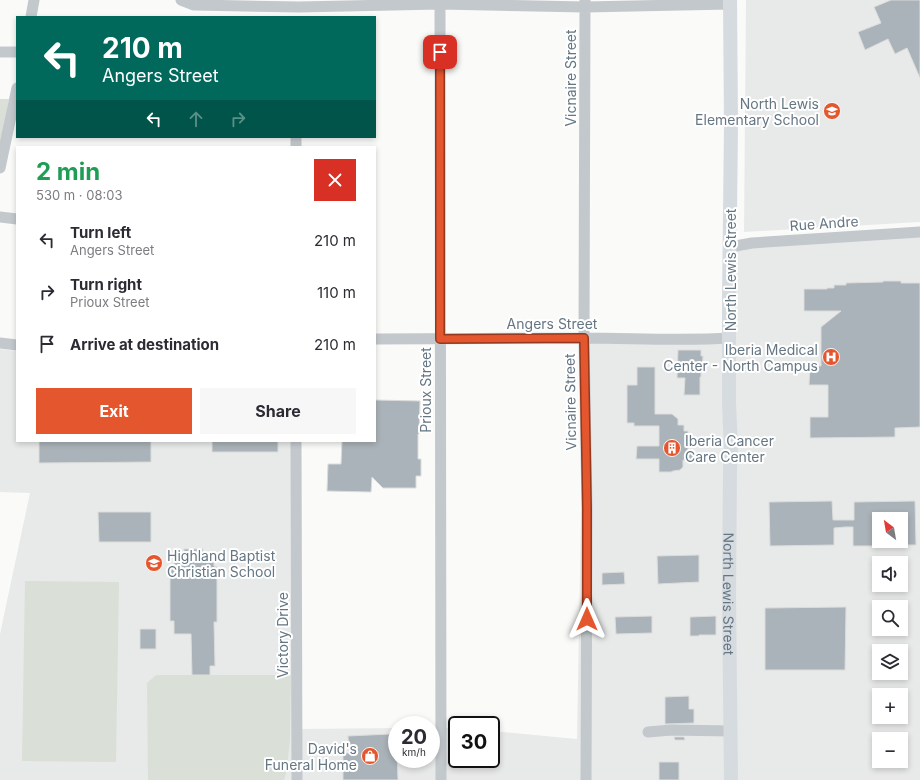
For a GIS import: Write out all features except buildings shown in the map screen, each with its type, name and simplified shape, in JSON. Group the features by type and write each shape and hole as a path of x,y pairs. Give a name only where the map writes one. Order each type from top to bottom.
{"main road":[{"name":"North Lewis Street","path":"730,2 731,125 729,596 732,780"}],"street":[{"path":"31,16 34,0"},
{"path":"181,0 194,5 299,8 440,2 585,4 730,2"},
{"name":"Prioux Street","path":"440,2 441,780"},
{"name":"Vicnaire Street","path":"585,4 584,338 587,508 586,780"},
{"path":"0,52 16,52"},
{"path":"0,168 16,95"},
{"path":"0,217 16,219"},
{"name":"Rue Andre","path":"730,247 752,243 920,232"},
{"name":"Angers Street","path":"376,339 730,338"},
{"path":"0,343 16,345"},
{"name":"Victory Drive","path":"296,442 297,780"},
{"path":"648,732 671,730 731,730"}],"shaded area":[{"name":"North Lewis Elementary School","path":"746,0 920,0 920,222 744,232"},
{"path":"0,99 9,99 0,146"},
{"path":"920,237 920,780 298,780 298,729 388,728 388,768 440,768 440,728 448,728 448,768 500,768 500,732 577,739 584,338 729,338 730,247"},
{"name":"Highland Baptist Christian School","path":"0,349 16,351 16,442 295,442 292,780 0,780 0,634 30,493 0,492"},
{"path":"25,581 119,582 116,762 22,761"},
{"path":"156,675 291,675 290,741 284,780 148,780 147,683"}],"place":[{"name":"North Lewis Elementary School","path":"832,111"},
{"name":"Iberia Medical Center - North Campus","path":"831,357"},
{"name":"Iberia Cancer Care Center","path":"672,448"},
{"name":"Highland Baptist Christian School","path":"154,563"},
{"name":"David's Funeral Home","path":"370,756"}],"route":[{"path":"440,52 440,339 584,338 587,619"}]}
